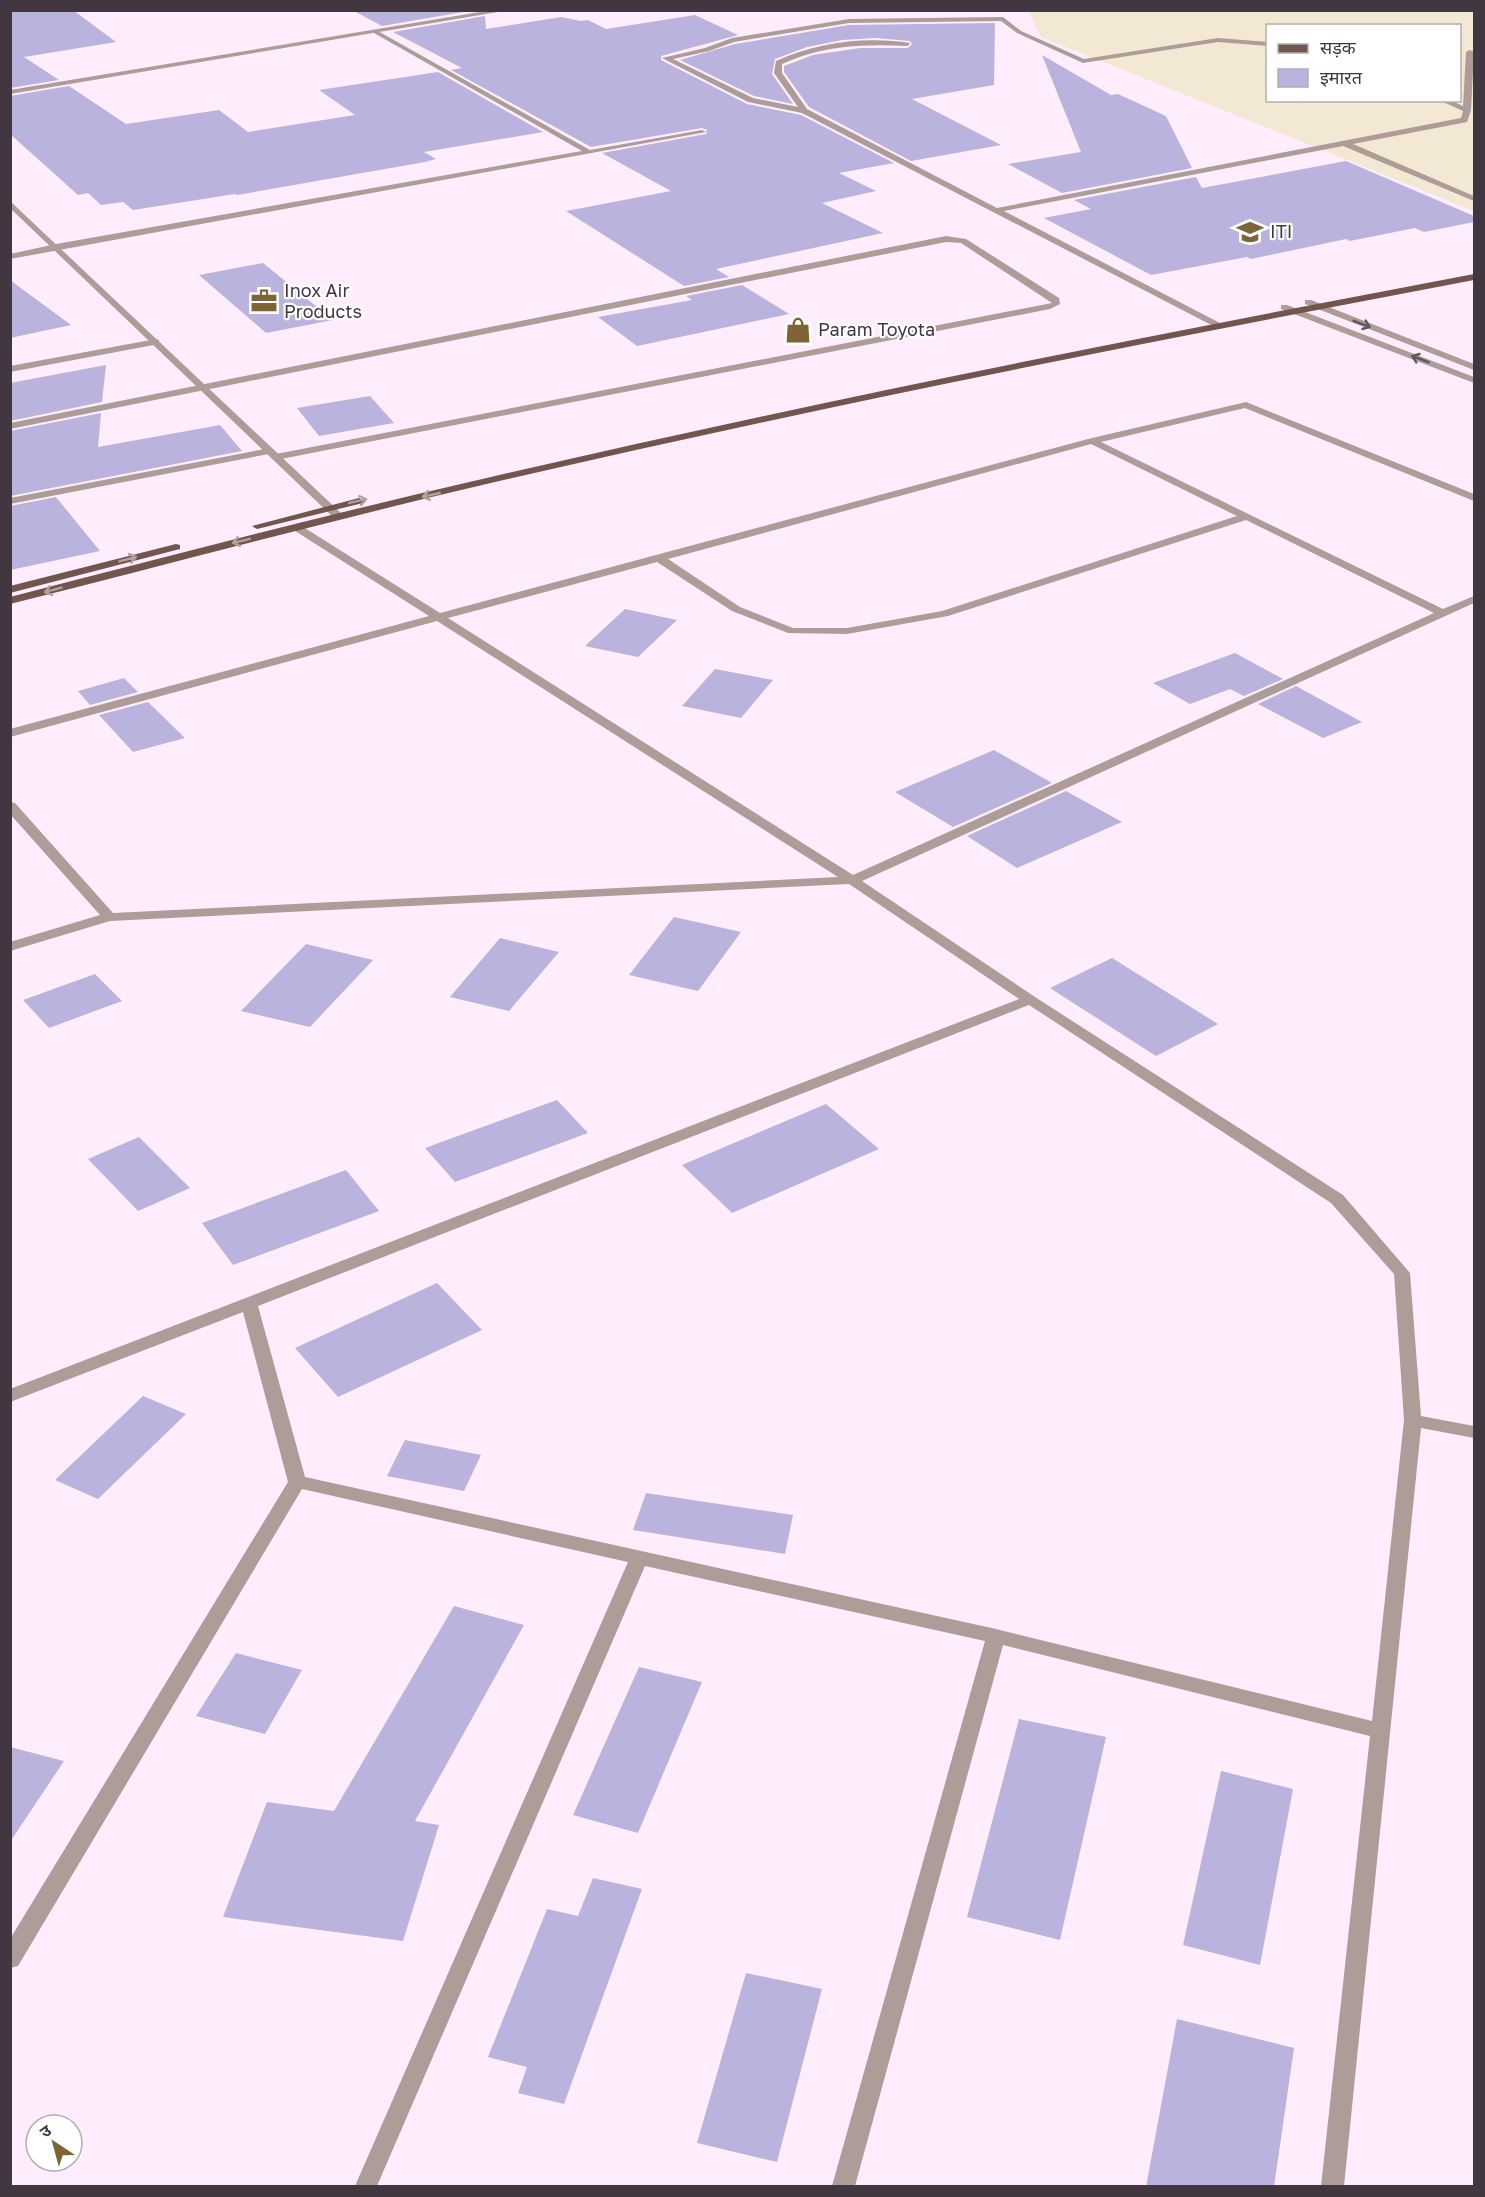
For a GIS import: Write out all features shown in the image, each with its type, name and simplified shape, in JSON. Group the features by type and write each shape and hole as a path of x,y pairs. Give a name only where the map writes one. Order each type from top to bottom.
{"main road":[{"path":"10,601 338,516 723,428 1295,311 1312,304 1474,270"},
{"path":"10,590 329,507 716,422 1284,306 1312,304 1474,277"}],"street":[{"path":"10,92 507,10"},
{"path":"1219,326 804,111 751,100 666,58 707,51 732,40 849,21 879,19 1003,19 1018,32 1083,61 1218,40 1266,44"},
{"path":"376,32 589,152"},
{"path":"804,111 778,73 779,63 798,53 837,44 908,44"},
{"path":"1464,120 1472,52"},
{"path":"1448,102 1466,108 1474,104"},
{"path":"998,210 1464,120 1474,124"},
{"path":"10,257 702,132"},
{"path":"1344,143 1474,199"},
{"path":"10,203 338,516"},
{"path":"10,426 946,239 963,241 1056,300 1056,304 1038,309 273,454 10,501"},
{"path":"1312,304 1474,367"},
{"path":"1284,306 1474,380"},
{"path":"10,369 156,342"},
{"path":"10,733 1092,441 1246,405 1474,498"},
{"path":"1092,441 1443,613"},
{"path":"659,558 736,609 792,631 847,631 944,614 1246,517"},
{"path":"296,527 852,880 1030,1000 1337,1199 1402,1273 1413,1420 1333,2187"},
{"path":"10,947 109,917 852,880 1474,599"},
{"path":"10,806 109,917"},
{"path":"10,1396 1030,1000"},
{"path":"10,1959 297,1482 249,1304"},
{"path":"1413,1420 1474,1432"},
{"path":"297,1482 996,1636 1380,1731"},
{"path":"366,2187 639,1558"},
{"path":"843,2187 996,1636"}],"shaded area":[{"path":"1028,11 1474,11 1474,211 1041,37"}],"building":[{"path":"10,10 73,10 116,42 24,57 59,80 10,88"},
{"path":"352,10 475,10 382,26"},
{"path":"695,15 738,35 661,56 661,60 747,104 801,115 894,163 839,173 876,191 822,203 883,233 716,269 729,277 684,286 566,211 671,191 602,153 706,134 707,130 702,128 591,147 451,70 462,68 393,32 485,16 486,29 561,17 588,20 606,29"},
{"path":"995,23 994,85 912,99 1001,145 911,161 809,107 784,72 784,66 813,55 860,48 908,48 912,44 910,41 876,38 842,40 807,47 775,59 772,74 793,104 754,96 680,60 735,44 849,25"},
{"path":"1042,55 1111,95 1118,94 1166,116 1192,168 1062,193 1008,164 1081,152"},
{"path":"438,72 543,132 424,152 436,159 425,162 237,195 133,210 123,202 101,205 88,193 78,195 10,134 10,96 69,86 126,124 219,110 248,132 355,115 319,90"},
{"path":"1346,161 1474,216 1474,222 1424,232 1415,228 1350,241 1346,239 1251,259 1247,257 1151,275 1044,218 1091,209 1074,200 1196,177 1202,188"},
{"path":"263,263 333,320 266,333 199,275"},
{"path":"10,280 71,325 10,338"},
{"path":"742,285 789,314 637,346 598,317 692,300 686,296"},
{"path":"106,365 102,402 10,421 10,383"},
{"path":"370,396 394,423 319,436 297,408"},
{"path":"101,413 98,447 220,425 242,451 10,496 10,431"},
{"path":"56,497 100,551 10,570 10,506"},
{"path":"625,609 677,620 638,657 585,646"},
{"path":"1235,653 1283,679 1244,696 1230,689 1190,704 1153,683"},
{"path":"715,669 773,680 741,718 682,706"},
{"path":"124,678 138,692 90,705 78,691"},
{"path":"1296,686 1362,722 1323,738 1258,704"},
{"path":"148,702 185,738 133,752 99,715"},
{"path":"994,750 1052,783 953,827 895,792"},
{"path":"1066,791 1122,822 1017,868 967,836"},
{"path":"674,917 741,932 698,991 629,975"},
{"path":"500,938 559,952 509,1011 450,997"},
{"path":"306,944 373,960 310,1027 241,1011"},
{"path":"1112,958 1218,1024 1156,1056 1050,988"},
{"path":"95,974 122,1001 49,1028 23,1000"},
{"path":"557,1100 588,1133 455,1182 425,1148"},
{"path":"826,1104 879,1149 732,1213 682,1165"},
{"path":"139,1137 190,1188 138,1211 88,1159"},
{"path":"346,1170 379,1211 233,1265 202,1223"},
{"path":"437,1283 482,1330 338,1397 295,1348"},
{"path":"143,1396 186,1414 98,1499 55,1480"},
{"path":"405,1440 481,1455 464,1491 387,1476"},
{"path":"646,1493 793,1515 785,1554 633,1530"},
{"path":"454,1606 524,1625 415,1821 439,1825 403,1941 223,1917 267,1802 334,1811"},
{"path":"236,1653 302,1670 265,1734 196,1716"},
{"path":"639,1667 702,1682 638,1833 573,1815"},
{"path":"1019,1719 1106,1737 1060,1940 967,1917"},
{"path":"10,1747 64,1761 10,1842"},
{"path":"1221,1771 1293,1789 1260,1965 1183,1945"},
{"path":"593,1878 642,1889 564,2104 518,2093 527,2067 488,2057 547,1909 578,1916"},
{"path":"746,1973 822,1989 777,2162 697,2143"},
{"path":"1177,2019 1294,2048 1274,2187 1146,2187"}],"place":[{"name":"ITI","path":"1250,232"},
{"name":"Inox Air Products","path":"264,301"},
{"name":"Param Toyota","path":"798,330"}]}
